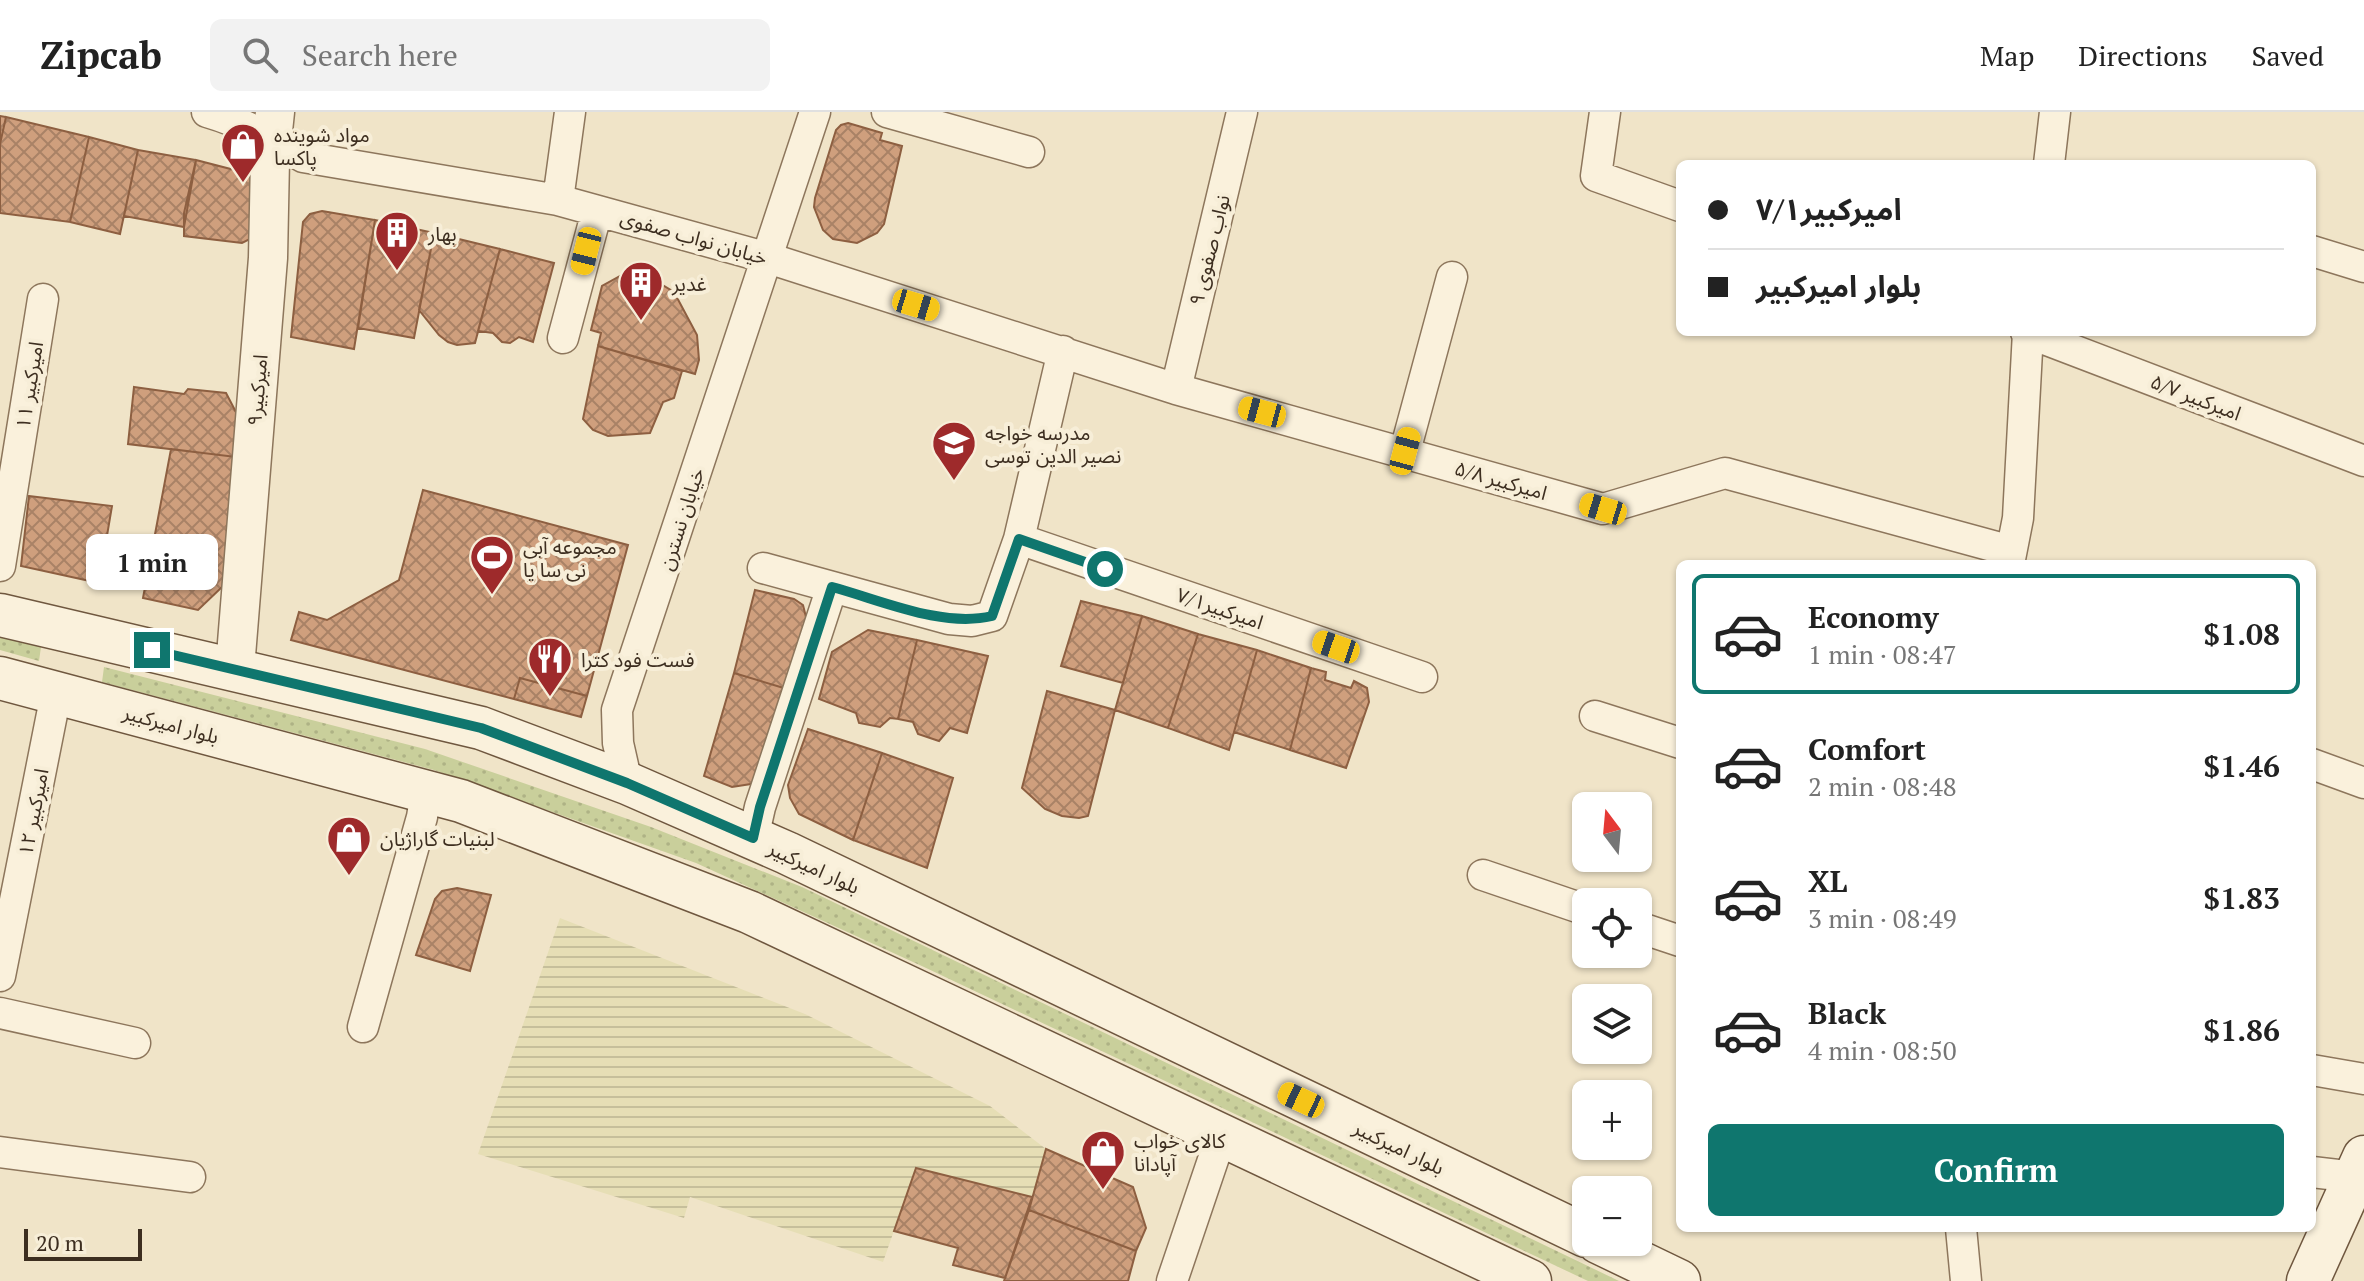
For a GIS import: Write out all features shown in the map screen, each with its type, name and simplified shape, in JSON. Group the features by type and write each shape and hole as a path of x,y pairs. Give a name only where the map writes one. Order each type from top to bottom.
{"main road":[{"name":"بلوار امیرکبیر","path":"0,615 481,728 627,783 753,838 1572,1229"},
{"name":"بلوار امیرکبیر","path":"0,678 461,801 749,912 1530,1281"},
{"path":"2312,1280 2360,1167"},
{"path":"1627,1256 1679,1281"}],"street":[{"name":"خیابان نواب صفوی","path":"207,112 235,120 273,125 303,157 558,200 768,258 1176,389"},
{"path":"558,200 570,112"},
{"name":"خیابان نسترن","path":"627,783 618,743 617,710 815,112"},
{"path":"887,112 1029,152"},
{"name":"نواب صفوی ۹","path":"1176,389 1242,112"},
{"path":"1605,112 1596,176 1676,205"},
{"path":"2049,160 2055,112"},
{"name":"امیرکبیر۹","path":"235,668 268,258 273,125"},
{"path":"563,338 597,211"},
{"path":"2316,252 2364,267"},
{"path":"1405,451 1452,277"},
{"name":"امیرکبیر ۱۱","path":"0,566 43,299"},
{"path":"2010,558 2018,518 2028,336"},
{"name":"امیرکبیر ۵/۷","path":"2038,336 2364,461"},
{"path":"763,568 949,619 972,621 992,616 1019,539 1063,351"},
{"name":"امیرکبیر ۵/۸","path":"1176,389 1603,509 1725,473 2010,558"},
{"name":"امیرکبیر۷/۱","path":"1019,539 1422,677"},
{"path":"753,838 760,807 832,587"},
{"name":"امیرکبیر ۱۲","path":"0,976 56,694"},
{"path":"1595,716 1676,742"},
{"path":"2316,765 2364,783"},
{"path":"363,1027 422,817 426,792"},
{"path":"1483,875 1572,905"},
{"path":"1652,932 1676,940"},
{"path":"0,1013 135,1043"},
{"path":"2316,1071 2364,1079"},
{"path":"1172,1281 1224,1136"},
{"path":"0,1152 190,1177"},
{"path":"2316,1172 2360,1167"},
{"path":"1961,1232 1966,1281"}],"shaded area":[{"path":"560,918 805,1014 990,1106 1046,1149 1032,1197 916,1168 883,1262 690,1197 684,1218 478,1154"}],"green space":[{"path":"0,635 41,647 39,661 0,650"},
{"path":"104,667 425,749 651,827 802,887 1619,1281 1588,1281 924,967 696,863 434,770 102,682"}],"building":[{"path":"0,116 6,117 0,144"},
{"path":"6,117 89,137 70,222 0,213 0,144"},
{"path":"848,123 882,133 880,140 902,146 884,224 877,233 857,243 833,239 823,230 814,207 836,130"},
{"path":"89,137 138,150 120,234 70,222"},
{"path":"138,150 196,160 184,227 124,216"},
{"path":"196,160 251,177 254,237 242,243 184,236 184,213"},
{"path":"322,211 375,220 354,349 291,337 303,222 310,214"},
{"name":"بهار","path":"375,220 434,233 414,338 358,328"},
{"path":"434,233 500,249 475,343 457,345 448,342 419,310"},
{"path":"500,249 554,263 533,342 519,337 510,343 502,342 493,333 478,331"},
{"name":"غدیر","path":"629,271 649,277 674,292 697,335 699,360 695,374 598,346 601,333 591,330 602,286"},
{"path":"598,346 682,371 674,398 663,402 650,433 608,436 593,430 583,419"},
{"path":"134,387 184,394 188,389 226,393 238,416 236,457 128,444"},
{"path":"171,449 236,457 223,586 198,610 143,598"},
{"name":"مجموعه آبی نی سا یا","path":"423,490 628,545 587,696 520,678 514,699 291,640 299,612 327,620 399,580"},
{"path":"29,496 112,506 99,583 21,566"},
{"path":"755,590 794,599 803,605 807,621 787,689 734,673"},
{"path":"1081,601 1142,616 1123,683 1061,666"},
{"path":"1142,616 1198,634 1168,728 1115,710"},
{"path":"868,630 917,640 898,719 890,718 880,727 859,723 856,713 819,699 832,652"},
{"path":"1198,634 1257,650 1229,750 1168,728"},
{"path":"917,640 988,656 967,733 950,728 939,741 918,734 913,722 898,719"},
{"path":"1257,650 1311,668 1290,750 1234,732"},
{"path":"1311,668 1326,672 1325,680 1351,688 1354,681 1367,688 1369,702 1346,768 1290,750"},
{"path":"734,673 787,689 757,783 732,787 704,776"},
{"name":"فست فود کترا","path":"520,678 587,696 581,717 514,699"},
{"path":"1047,691 1115,710 1088,816 1062,816 1045,809 1022,788"},
{"path":"808,729 882,753 853,840 799,814 790,798 788,785"},
{"path":"882,753 953,778 927,868 853,840"},
{"path":"457,888 491,895 470,971 416,955 435,899 442,891"},
{"path":"1046,1149 1133,1187 1146,1228 1136,1251 1029,1210"},
{"path":"916,1168 1032,1197 1005,1278 953,1265 958,1248 894,1231"},
{"path":"1029,1210 1136,1251 1128,1281 1004,1281"}],"place":[{"name":"مواد شوینده پاکسا","path":"243,184"},
{"name":"بهار","path":"397,272"},
{"name":"غدیر","path":"641,322"},
{"name":"مدرسه خواجه نصیر الدین توسی","path":"954,482"},
{"name":"مجموعه آبی نی سا یا","path":"492,596"},
{"name":"فست فود کترا","path":"550,698"},
{"name":"لبنیات گاراژیان","path":"349,877"},
{"name":"کالای خواب آپادانا","path":"1103,1191"}],"route":[{"path":"152,650 481,728 627,783 753,838 760,807 832,587 949,619 972,621 992,616 1019,539 1105,569"}]}
